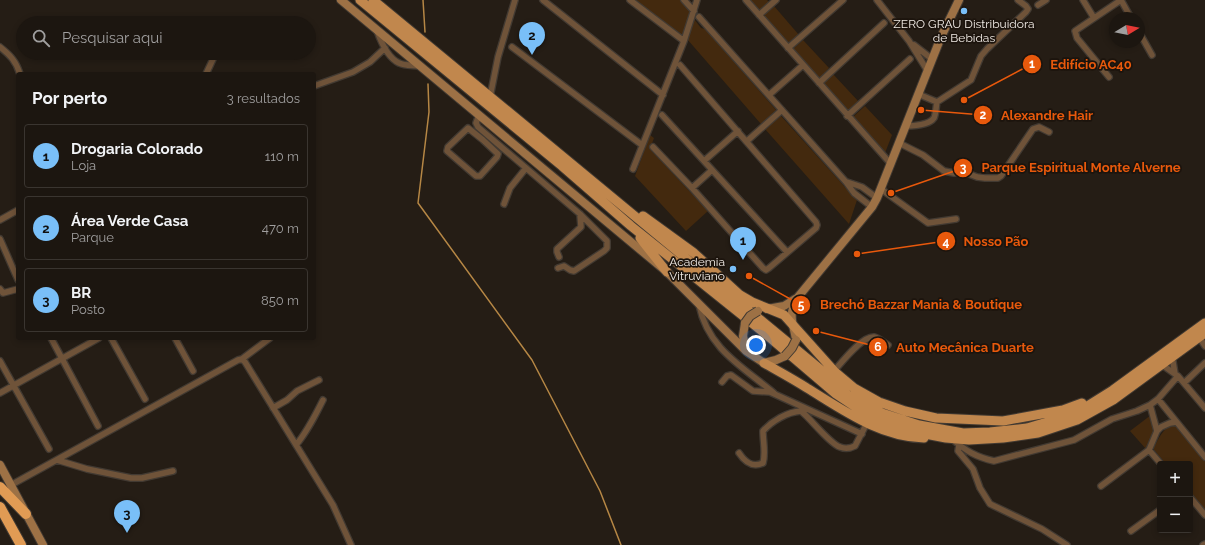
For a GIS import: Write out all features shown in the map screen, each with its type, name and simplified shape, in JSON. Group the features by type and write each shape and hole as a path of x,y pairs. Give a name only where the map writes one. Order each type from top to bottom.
{"highway":[{"path":"0,487 26,514"},
{"path":"0,507 21,545"}],"main road":[{"path":"360,0 562,166 631,226 762,331 841,398 879,420 915,432 952,441"},
{"path":"373,0 588,177 848,395 882,413 919,425 963,433 1027,428 1064,417 1089,405 1113,390 1205,323"},
{"path":"588,177 694,254 740,295 752,302 784,315 834,371 854,388 879,402 905,411 928,416 963,420 1003,421 1063,410 1113,390"},
{"path":"631,226 667,272"},
{"path":"764,363 849,414 877,428 912,438 952,441 1004,438 1038,434 1077,420 1113,400 1202,335"}],"street":[{"path":"341,0 422,66 667,272 699,302 746,351 764,363 785,356 792,348 796,340 792,324 791,311 798,297 872,207 877,198 927,70 959,0"},
{"path":"490,97 498,57 515,0"},
{"path":"543,0 663,95"},
{"path":"630,0 684,41"},
{"path":"684,0 694,11"},
{"path":"633,169 684,41 697,0"},
{"path":"746,0 891,164"},
{"path":"759,15 776,0"},
{"path":"788,48 843,0"},
{"path":"877,0 909,41 927,70"},
{"path":"906,126 918,126 934,118 937,102 971,80 981,56 1028,9 1018,0"},
{"path":"1038,5 1046,0"},
{"path":"1083,0 1094,18"},
{"path":"1109,77 1075,34 1075,31 1121,0 1128,12"},
{"path":"699,16 846,182 854,193 872,207"},
{"path":"818,83 884,23"},
{"path":"376,29 385,48 394,60 399,63 422,66"},
{"path":"909,41 932,59"},
{"path":"1145,43 1152,55"},
{"path":"0,47 12,56 18,65 20,72"},
{"path":"512,47 642,145"},
{"path":"316,85 353,72 370,62 385,48"},
{"path":"847,116 910,59"},
{"path":"207,72 213,60"},
{"path":"653,147 766,270 816,228 816,222 680,65"},
{"path":"769,95 803,65"},
{"path":"918,94 937,102"},
{"path":"747,141 782,110"},
{"path":"479,115 476,123 478,127 580,214 607,241 607,248 604,251 574,270 570,270 564,266 558,268"},
{"path":"662,115 787,252"},
{"path":"899,143 923,155 944,171 954,173 964,172 977,177 993,178 1001,176 1033,129 1039,127 1048,132"},
{"path":"467,129 471,129 483,140 497,151 498,155 480,176 476,176 447,151 448,147 467,129"},
{"path":"704,161 738,131"},
{"path":"483,140 487,134"},
{"path":"504,204 510,188 526,168"},
{"path":"692,188 712,170"},
{"path":"846,182 862,188 877,198"},
{"path":"881,189 928,223 956,219"},
{"path":"0,220 16,211"},
{"path":"560,257 557,249 582,227 580,214"},
{"path":"0,239 16,275"},
{"path":"0,289 3,293 16,290"},
{"path":"746,351 743,336 745,323 750,316 758,311 784,306 798,297"},
{"path":"699,302 702,317 711,335 723,352 778,396"},
{"path":"1202,335 1205,346"},
{"path":"834,371 856,347 866,339 874,337 878,338 888,345"},
{"path":"52,340 98,426"},
{"path":"0,393 95,340"},
{"path":"112,340 145,398"},
{"path":"176,340 193,371"},
{"path":"11,485 198,381 242,359 267,340"},
{"path":"952,441 966,451 982,458 994,461 1074,440 1112,419 1137,411 1150,405 1158,399 1176,375 1172,356"},
{"path":"242,359 333,505 351,545"},
{"path":"0,361 50,449"},
{"path":"1184,383 1205,363"},
{"path":"1161,364 1176,375 1205,408"},
{"path":"722,382 727,376 731,375 753,391 770,392 862,434"},
{"path":"273,408 287,400 297,391 319,380"},
{"path":"1158,399 1205,457"},
{"path":"296,445 314,419 323,400"},
{"path":"1150,405 1157,431"},
{"path":"739,453 744,461 752,465 763,463 765,458 762,444 763,431 778,419 795,412 801,411 839,447 851,448 855,446 867,423"},
{"path":"1166,425 1168,415 1167,411"},
{"path":"1102,486 1149,450 1157,431 1166,425 1176,422"},
{"path":"952,441 973,469 980,488 990,504 1042,529 1067,545"},
{"path":"1149,450 1158,461"},
{"path":"57,460 87,469 131,478 142,478 174,471"},
{"path":"0,466 43,545"},
{"path":"1193,501 1205,515"},
{"path":"1131,531 1157,512"}],"shaded area":[{"path":"636,0 682,0 691,11 684,36 682,38"},
{"path":"749,0 767,0 769,2 759,11"},
{"path":"774,6 799,35 790,44 787,44 764,17 764,15"},
{"path":"694,19 701,28 705,29 776,110 761,124 687,39"},
{"path":"803,40 829,68 821,77 818,77 794,51 794,48"},
{"path":"833,74 859,102 849,111 824,84 824,82"},
{"path":"865,106 892,135 885,153 854,118 854,116"},
{"path":"781,116 857,200 849,224 765,129"},
{"path":"650,135 654,138 650,149 708,211 686,231 635,176"},
{"path":"1151,415 1155,428 1148,448 1146,449 1130,431"},
{"path":"1172,425 1176,426 1205,461 1205,510 1193,496 1193,461 1163,461 1154,450 1154,447 1161,434"}],"waterway":[{"path":"423,0 425,32"},
{"path":"428,84 429,112 418,203 532,360 600,491 621,545"}],"place":[{"name":"ZERO GRAU Distribuidora de Bebidas","path":"964,11"},
{"name":"Área Verde Casa","path":"532,55"},
{"name":"Edifício AC40","path":"964,100"},
{"name":"Alexandre Hair","path":"921,110"},
{"name":"Parque Espiritual Monte Alverne","path":"891,193"},
{"name":"Nosso Pão","path":"857,254"},
{"name":"Drogaria Colorado","path":"743,260"},
{"name":"Academia Vitruviano","path":"733,269"},
{"name":"Brechó Bazzar Mania & Boutique","path":"749,276"},
{"name":"Auto Mecânica Duarte","path":"816,331"},
{"name":"BR","path":"127,533"}]}
